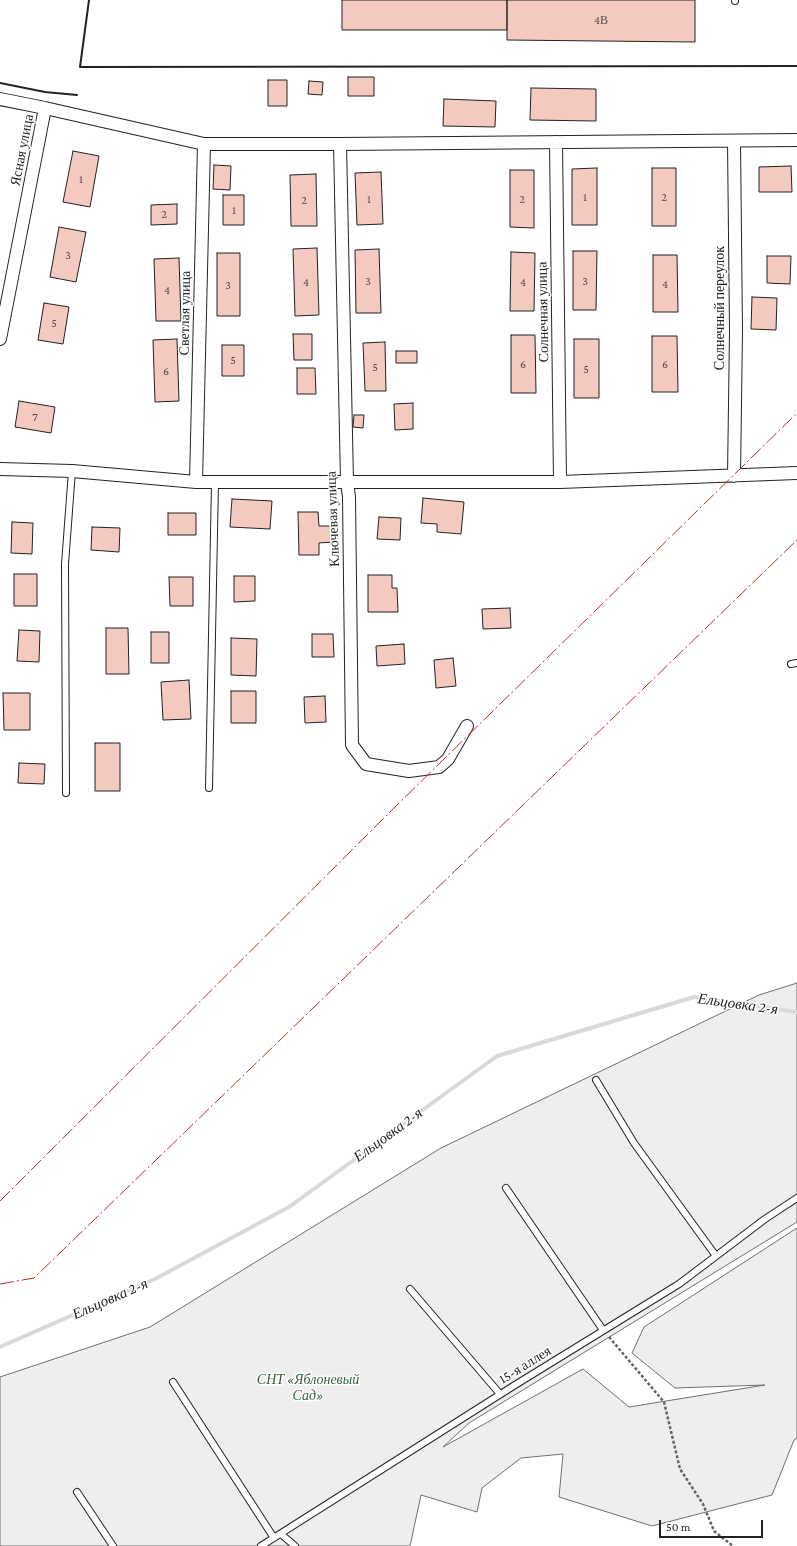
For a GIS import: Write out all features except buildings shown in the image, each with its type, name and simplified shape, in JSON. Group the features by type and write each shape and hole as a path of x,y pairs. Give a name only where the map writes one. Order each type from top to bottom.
{"street":[{"path":"0,99 204,144 797,140"},
{"name":"Ясная улица","path":"0,339 45,108"},
{"name":"Солнечный переулок","path":"734,141 736,331 734,476"},
{"name":"Солнечная улица","path":"556,142 560,482"},
{"name":"Светлая улица","path":"196,482 204,144"},
{"name":"Ключевая улица","path":"340,144 347,482 350,497 352,745 366,764 409,771 439,767 448,759 467,726"},
{"path":"0,469 72,471 196,482 560,482 797,473"}],"lane":[{"path":"66,793 64,564 72,471"},
{"path":"209,788 214,482"},
{"path":"596,1080 634,1143 716,1256"},
{"path":"506,1188 603,1330"},
{"name":"15-я аллея","path":"261,1546 500,1394 678,1284 764,1219 797,1198"},
{"path":"410,1289 500,1394"},
{"path":"173,1382 274,1538"},
{"path":"76,1492 113,1546"},
{"path":"281,1534 295,1546"}],"path":[{"path":"603,1330 664,1402 680,1469 703,1504 714,1531 733,1546"}],"green space":[{"name":"СНТ «Яблоневый Сад»","path":"797,983 797,1222 469,1423 443,1447 583,1369 629,1407 765,1385 675,1388 632,1353 644,1327 797,1228 797,1438 794,1440 772,1495 652,1526 559,1497 563,1454 521,1458 482,1488 477,1512 421,1495 410,1546 0,1546 0,1377 150,1327 441,1148 759,995"}],"waterway":[{"name":"Ельцовка 2-я","path":"0,1347 155,1279 289,1207 497,1056 694,997 797,1012"}],"wall":[{"path":"89,0 80,67 797,66"},
{"path":"0,83 45,92 77,95"}],"power":[{"path":"0,1201 392,810 797,413"},
{"path":"0,1284 34,1278 797,540"}]}
